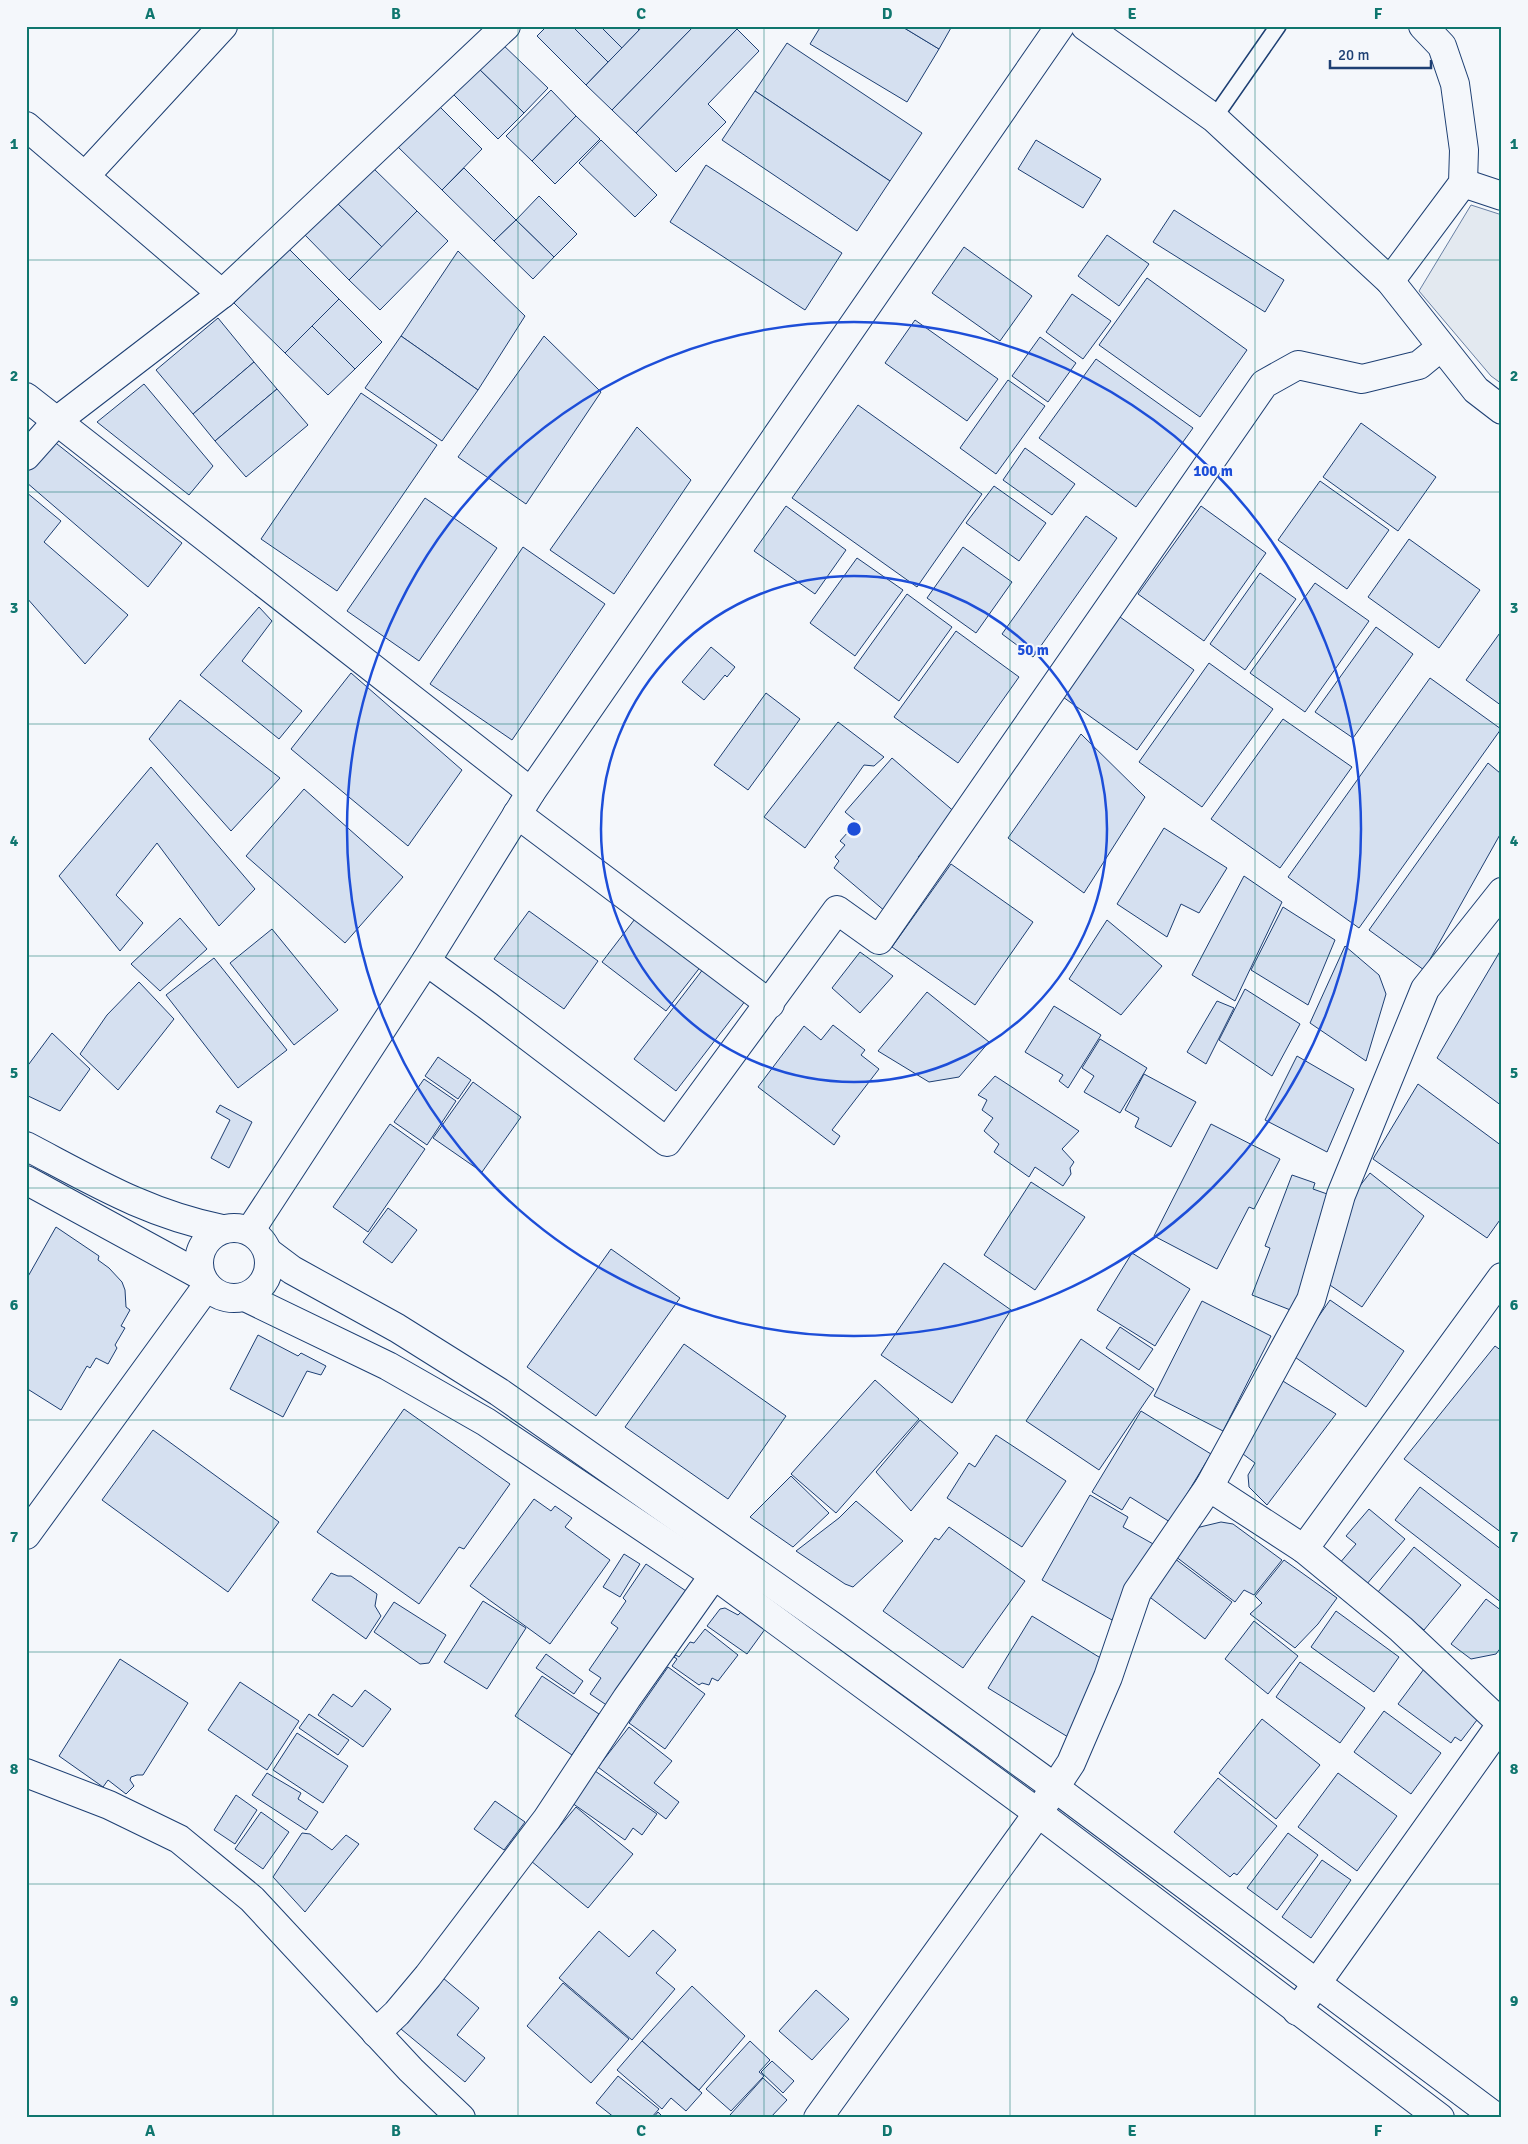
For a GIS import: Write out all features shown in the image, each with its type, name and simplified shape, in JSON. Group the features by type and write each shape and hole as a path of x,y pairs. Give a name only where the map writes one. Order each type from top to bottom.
{"street":[{"path":"85,176 223,26"},
{"path":"26,456 58,420 222,294 506,26"},
{"path":"250,1231 426,961 524,803 1060,26"},
{"path":"1085,26 1214,118 1390,281 1476,390 1502,410"},
{"path":"1390,281 1463,183 1464,150 1455,84 1442,46 1424,26"},
{"path":"26,126 222,294"},
{"path":"1463,183 1502,196"},
{"path":"426,961 667,1142 770,1004 837,910 879,940 1264,384 1298,364 1362,379 1418,365 1441,347"},
{"path":"26,397 58,420 770,1004"},
{"path":"818,2118 1038,1813 1071,1763 1108,1677 1137,1592 1209,1487 1311,1300 1341,1196 1425,989 1502,892"},
{"path":"26,1146 145,1207 170,1216 222,1229"},
{"path":"26,1180 203,1280 218,1295 231,1299 245,1297 260,1287 269,1270 268,1252"},
{"path":"203,1280 198,1265 202,1247 214,1233 222,1229 236,1227 250,1231 261,1240 268,1252 312,1282 397,1328 440,1354 520,1407 835,1628 1054,1787 1497,2118"},
{"path":"1304,1549 1502,1277"},
{"path":"26,1536 203,1280"},
{"path":"245,1297 421,1383 526,1448 714,1575 1038,1813 1440,2118"},
{"path":"421,1383 440,1354"},
{"path":"1209,1487 1304,1549 1401,1630 1502,1723 1297,2011"},
{"path":"376,2033 397,2013 428,1976 547,1819 627,1698 714,1575"},
{"path":"26,1773 108,1804 179,1839 252,1899 411,2070 461,2118"}],"lane":[{"path":"1214,118 1278,26"}],"shaded area":[{"path":"1471,205 1502,215 1502,384 1491,376 1419,291"}],"building":[{"path":"547,26 572,26 608,62 586,85 537,36"},
{"path":"572,26 600,26 622,48 608,62"},
{"path":"600,26 635,26 639,30 622,48"},
{"path":"643,26 694,26 612,110 586,85"},
{"path":"694,26 734,26 737,29 636,133 612,110"},
{"path":"821,26 901,26 939,49 907,102 810,44"},
{"path":"901,26 952,26 939,49"},
{"path":"737,29 759,51 708,104 726,122 676,172 636,133"},
{"path":"500,42 548,88 524,113 476,66"},
{"path":"787,43 922,133 890,181 755,91"},
{"path":"476,66 524,113 498,139 451,92"},
{"path":"551,90 576,116 532,161 506,136"},
{"path":"755,91 890,181 857,231 722,140"},
{"path":"438,105 482,149 442,190 397,146"},
{"path":"576,116 600,139 555,184 532,161"},
{"path":"601,140 657,195 635,217 579,163"},
{"path":"1036,140 1101,179 1083,208 1018,169"},
{"path":"706,165 842,253 805,310 670,222"},
{"path":"371,166 417,211 382,247 336,202"},
{"path":"464,168 516,220 494,241 442,190"},
{"path":"539,196 577,234 554,257 516,220"},
{"path":"336,202 382,247 349,280 304,234"},
{"path":"1174,210 1284,280 1265,312 1153,242"},
{"path":"417,211 448,241 380,310 349,280"},
{"path":"516,220 554,257 533,279 494,241"},
{"path":"1107,235 1149,264 1119,306 1078,276"},
{"path":"964,247 1032,296 1000,341 932,293"},
{"path":"288,248 339,299 285,353 234,303"},
{"path":"458,251 525,316 478,390 401,336"},
{"path":"1147,278 1247,350 1200,417 1099,345"},
{"path":"1072,294 1111,321 1083,359 1046,332"},
{"path":"339,299 382,342 355,369 312,326"},
{"path":"218,318 254,362 193,414 156,370"},
{"path":"915,320 998,379 967,421 885,363"},
{"path":"312,326 355,369 328,395 285,353"},
{"path":"401,336 478,390 442,441 365,388"},
{"path":"544,336 601,392 526,504 458,457"},
{"path":"1040,337 1076,363 1048,402 1012,376"},
{"path":"1096,359 1193,428 1136,507 1039,438"},
{"path":"254,362 277,389 215,441 193,414"},
{"path":"1008,380 1045,406 996,474 960,448"},
{"path":"144,384 213,466 189,495 97,422"},
{"path":"277,389 308,425 246,477 215,441"},
{"path":"361,393 437,445 337,591 261,539"},
{"path":"858,405 982,494 917,587 792,498"},
{"path":"1361,423 1436,477 1398,531 1323,477"},
{"path":"637,427 691,480 614,594 550,550"},
{"path":"52,440 182,543 148,587 26,482 26,466"},
{"path":"1025,448 1075,484 1052,515 1003,480"},
{"path":"1320,481 1389,530 1347,589 1278,540"},
{"path":"994,486 1046,523 1019,561 966,523"},
{"path":"26,492 61,521 44,542 128,615 85,664 26,597"},
{"path":"425,498 497,548 419,661 347,611"},
{"path":"786,506 846,550 815,594 754,551"},
{"path":"1201,506 1266,553 1204,641 1138,594"},
{"path":"1086,516 1117,538 1033,657 1002,634"},
{"path":"1409,539 1480,590 1439,648 1368,597"},
{"path":"523,547 605,604 512,740 430,684"},
{"path":"963,547 1012,582 976,633 927,598"},
{"path":"857,558 903,590 855,656 810,623"},
{"path":"1260,573 1296,599 1245,670 1210,644"},
{"path":"1315,583 1369,621 1305,712 1250,673"},
{"path":"907,594 952,627 899,701 854,668"},
{"path":"259,607 272,621 242,661 302,711 279,739 200,675"},
{"path":"1113,612 1194,670 1137,750 1056,692"},
{"path":"1376,627 1413,654 1353,738 1315,712"},
{"path":"1502,630 1502,706 1466,680"},
{"path":"956,631 1019,677 958,763 894,717"},
{"path":"711,647 735,667 727,677 725,675 704,700 682,682"},
{"path":"1209,663 1273,709 1202,807 1139,762"},
{"path":"351,673 462,770 408,846 291,749"},
{"path":"1430,678 1501,729 1359,928 1288,877"},
{"path":"766,693 800,719 748,790 714,765"},
{"path":"180,700 280,778 231,831 149,739"},
{"path":"1283,719 1352,767 1280,868 1211,819"},
{"path":"838,722 884,757 874,766 864,765 805,848 764,817"},
{"path":"1081,734 1145,797 1084,893 1008,838"},
{"path":"892,758 957,814 918,857 924,863 886,912 834,868 839,861 835,857 845,845 840,841 857,822 845,812"},
{"path":"1488,763 1500,773 1502,784 1502,831 1424,970 1369,930"},
{"path":"151,767 255,889 219,926 157,843 116,895 143,923 120,951 59,876"},
{"path":"304,789 403,877 345,943 246,856"},
{"path":"1164,828 1227,868 1199,913 1181,904 1167,937 1117,904"},
{"path":"951,864 1033,922 975,1005 892,947"},
{"path":"1244,876 1282,902 1235,1001 1192,975"},
{"path":"1283,907 1335,940 1308,1005 1251,970"},
{"path":"529,911 598,961 564,1009 494,959"},
{"path":"641,911 705,961 666,1011 602,962"},
{"path":"180,918 207,949 160,991 131,964"},
{"path":"1107,920 1162,966 1121,1015 1069,979"},
{"path":"272,929 338,1010 294,1045 230,963"},
{"path":"1345,946 1379,975 1386,994 1366,1061 1310,1023"},
{"path":"1502,948 1502,1106 1437,1058"},
{"path":"860,952 893,976 860,1013 832,988"},
{"path":"214,958 287,1050 238,1088 166,995"},
{"path":"707,964 749,996 676,1091 634,1059"},
{"path":"139,982 174,1019 118,1090 80,1054 107,1015"},
{"path":"1245,989 1300,1024 1272,1076 1219,1040"},
{"path":"927,992 989,1042 959,1077 929,1082 878,1051"},
{"path":"1217,1001 1234,1008 1206,1064 1187,1052"},
{"path":"1054,1006 1101,1035 1068,1088 1059,1081 1063,1075 1025,1052"},
{"path":"833,1025 865,1050 861,1055 879,1069 832,1130 840,1136 834,1145 758,1087 804,1026 821,1040"},
{"path":"52,1033 90,1069 60,1111 26,1095 26,1068"},
{"path":"1100,1039 1147,1068 1120,1113 1084,1092 1094,1076 1082,1068"},
{"path":"1297,1056 1354,1089 1327,1152 1265,1120"},
{"path":"438,1057 471,1080 458,1099 425,1076"},
{"path":"1144,1074 1196,1102 1171,1147 1135,1127 1139,1118 1125,1110"},
{"path":"995,1076 1079,1131 1062,1149 1074,1162 1070,1168 1071,1174 1063,1186 1035,1167 1029,1177 994,1152 999,1144 984,1131 993,1118 982,1110 987,1100 978,1095"},
{"path":"424,1079 456,1101 427,1145 394,1122"},
{"path":"473,1082 521,1117 482,1172 433,1138"},
{"path":"1418,1084 1502,1146 1502,1217 1487,1238 1373,1159"},
{"path":"220,1105 252,1122 229,1168 211,1158 230,1120 216,1112"},
{"path":"390,1124 425,1149 368,1232 333,1207"},
{"path":"1211,1124 1280,1159 1254,1209 1249,1207 1217,1269 1154,1236"},
{"path":"1370,1173 1424,1216 1362,1307 1324,1281 1355,1192"},
{"path":"1292,1175 1315,1183 1313,1189 1330,1195 1330,1212 1293,1311 1252,1295 1270,1248 1265,1246"},
{"path":"1031,1182 1085,1217 1035,1290 984,1255"},
{"path":"388,1208 417,1230 392,1263 363,1242"},
{"path":"56,1227 99,1256 98,1260 109,1268 122,1282 125,1290 126,1307 130,1310 121,1326 125,1328 115,1345 117,1348 108,1364 96,1358 90,1368 87,1366 61,1410 26,1388 26,1280"},
{"path":"611,1249 680,1298 596,1416 527,1367"},
{"path":"1132,1253 1190,1289 1155,1346 1097,1310"},
{"path":"944,1263 1011,1310 952,1403 881,1355"},
{"path":"1330,1300 1404,1351 1366,1407 1292,1355"},
{"path":"1202,1301 1271,1336 1223,1431 1154,1396"},
{"path":"1120,1327 1153,1349 1139,1370 1106,1348"},
{"path":"258,1335 298,1356 301,1353 326,1366 321,1375 307,1371 283,1417 230,1389"},
{"path":"1081,1339 1154,1389 1099,1470 1026,1421"},
{"path":"684,1344 786,1416 728,1499 625,1427"},
{"path":"1495,1346 1502,1351 1502,1533 1404,1459"},
{"path":"1278,1378 1336,1414 1267,1505 1249,1487 1248,1475 1255,1463 1243,1454"},
{"path":"875,1380 919,1419 836,1513 791,1474"},
{"path":"404,1409 510,1484 464,1549 459,1547 419,1604 317,1532"},
{"path":"1141,1411 1211,1454 1170,1522 1130,1497 1122,1510 1092,1492"},
{"path":"920,1420 958,1453 911,1511 876,1472"},
{"path":"153,1430 279,1522 228,1592 102,1500"},
{"path":"996,1435 1066,1481 1022,1547 947,1498 969,1463 975,1467"},
{"path":"791,1476 829,1513 793,1547 750,1517"},
{"path":"1420,1487 1502,1550 1502,1603 1395,1520"},
{"path":"1090,1495 1128,1517 1123,1527 1155,1545 1112,1620 1042,1580"},
{"path":"534,1499 551,1511 555,1506 572,1518 565,1527 610,1560 550,1644 470,1586"},
{"path":"856,1501 903,1541 853,1587 845,1584 796,1551 839,1518"},
{"path":"1369,1509 1405,1539 1366,1585 1339,1564 1356,1544 1346,1536"},
{"path":"1221,1522 1233,1524 1282,1560 1254,1595 1244,1590 1235,1602 1171,1553 1188,1534 1200,1527"},
{"path":"949,1527 1025,1581 963,1668 883,1611 935,1538 939,1540"},
{"path":"1414,1547 1461,1585 1424,1630 1378,1592"},
{"path":"624,1554 640,1564 620,1597 603,1587"},
{"path":"1174,1558 1232,1602 1205,1639 1147,1595"},
{"path":"1284,1560 1337,1598 1318,1624 1295,1648 1250,1614 1262,1603 1255,1596"},
{"path":"646,1564 689,1593 608,1706 590,1694 601,1678 589,1670 618,1628 611,1623 626,1601 623,1598"},
{"path":"331,1573 338,1576 351,1576 377,1594 375,1606 381,1616 366,1639 312,1600"},
{"path":"1486,1599 1502,1611 1502,1646 1496,1654 1471,1659 1451,1644"},
{"path":"483,1601 526,1628 487,1689 444,1662"},
{"path":"394,1602 446,1635 429,1663 420,1664 374,1632"},
{"path":"747,1606 768,1625 747,1654 707,1626 720,1609 725,1608 738,1615"},
{"path":"1336,1611 1399,1657 1374,1692 1311,1647"},
{"path":"1032,1616 1112,1665 1068,1737 988,1688"},
{"path":"1254,1621 1298,1656 1268,1694 1225,1659"},
{"path":"705,1629 738,1655 718,1681 712,1678 709,1685 702,1683 699,1685 672,1666 677,1659 674,1657 676,1655 679,1657 690,1642 694,1643"},
{"path":"546,1654 583,1681 574,1694 536,1668"},
{"path":"120,1659 188,1703 143,1775 131,1777 130,1780 134,1786 126,1794 108,1780 103,1787 59,1756"},
{"path":"1300,1662 1365,1708 1340,1743 1276,1697"},
{"path":"668,1667 705,1694 665,1749 629,1723"},
{"path":"1424,1669 1483,1712 1461,1741 1455,1737 1451,1743 1398,1704"},
{"path":"542,1676 599,1714 572,1755 515,1716"},
{"path":"240,1682 299,1721 267,1770 208,1730"},
{"path":"365,1690 391,1709 363,1747 318,1715 333,1694 352,1707"},
{"path":"1384,1711 1441,1753 1411,1794 1354,1752"},
{"path":"309,1714 349,1740 338,1755 299,1728"},
{"path":"1262,1719 1320,1765 1276,1819 1219,1773"},
{"path":"629,1727 672,1761 654,1783 679,1802 666,1819 598,1767"},
{"path":"297,1733 348,1766 323,1803 273,1770"},
{"path":"595,1771 657,1814 642,1835 633,1828 625,1840 572,1803"},
{"path":"267,1773 301,1793 298,1799 318,1812 306,1830 252,1795"},
{"path":"1338,1773 1397,1816 1357,1871 1298,1827"},
{"path":"1218,1778 1277,1826 1237,1875 1234,1873 1230,1877 1174,1832"},
{"path":"236,1795 257,1810 235,1844 214,1830"},
{"path":"495,1801 525,1822 504,1850 474,1829"},
{"path":"576,1807 633,1854 588,1908 531,1861"},
{"path":"261,1812 289,1832 263,1869 235,1849"},
{"path":"302,1833 310,1834 332,1850 346,1835 359,1844 305,1912 273,1877"},
{"path":"1288,1833 1318,1855 1277,1910 1247,1888"},
{"path":"1322,1860 1351,1880 1311,1938 1282,1917"},
{"path":"653,1930 676,1950 656,1973 675,1989 632,2040 559,1978 599,1931 629,1957"},
{"path":"443,1978 479,2008 457,2035 485,2058 465,2082 401,2029"},
{"path":"563,1983 629,2039 591,2083 527,2026"},
{"path":"692,1986 745,2036 699,2090 642,2041"},
{"path":"816,1990 849,2019 812,2060 779,2031"},
{"path":"642,2041 702,2093 686,2111 671,2098 662,2109 617,2070"},
{"path":"750,2041 770,2060 759,2072 764,2076 731,2111 706,2089"},
{"path":"772,2061 794,2081 783,2093 761,2072"},
{"path":"618,2076 659,2109 651,2118 615,2118 596,2103"},
{"path":"763,2078 787,2100 770,2118 733,2118 730,2115"},
{"path":"658,2112 664,2118 653,2118"}]}
